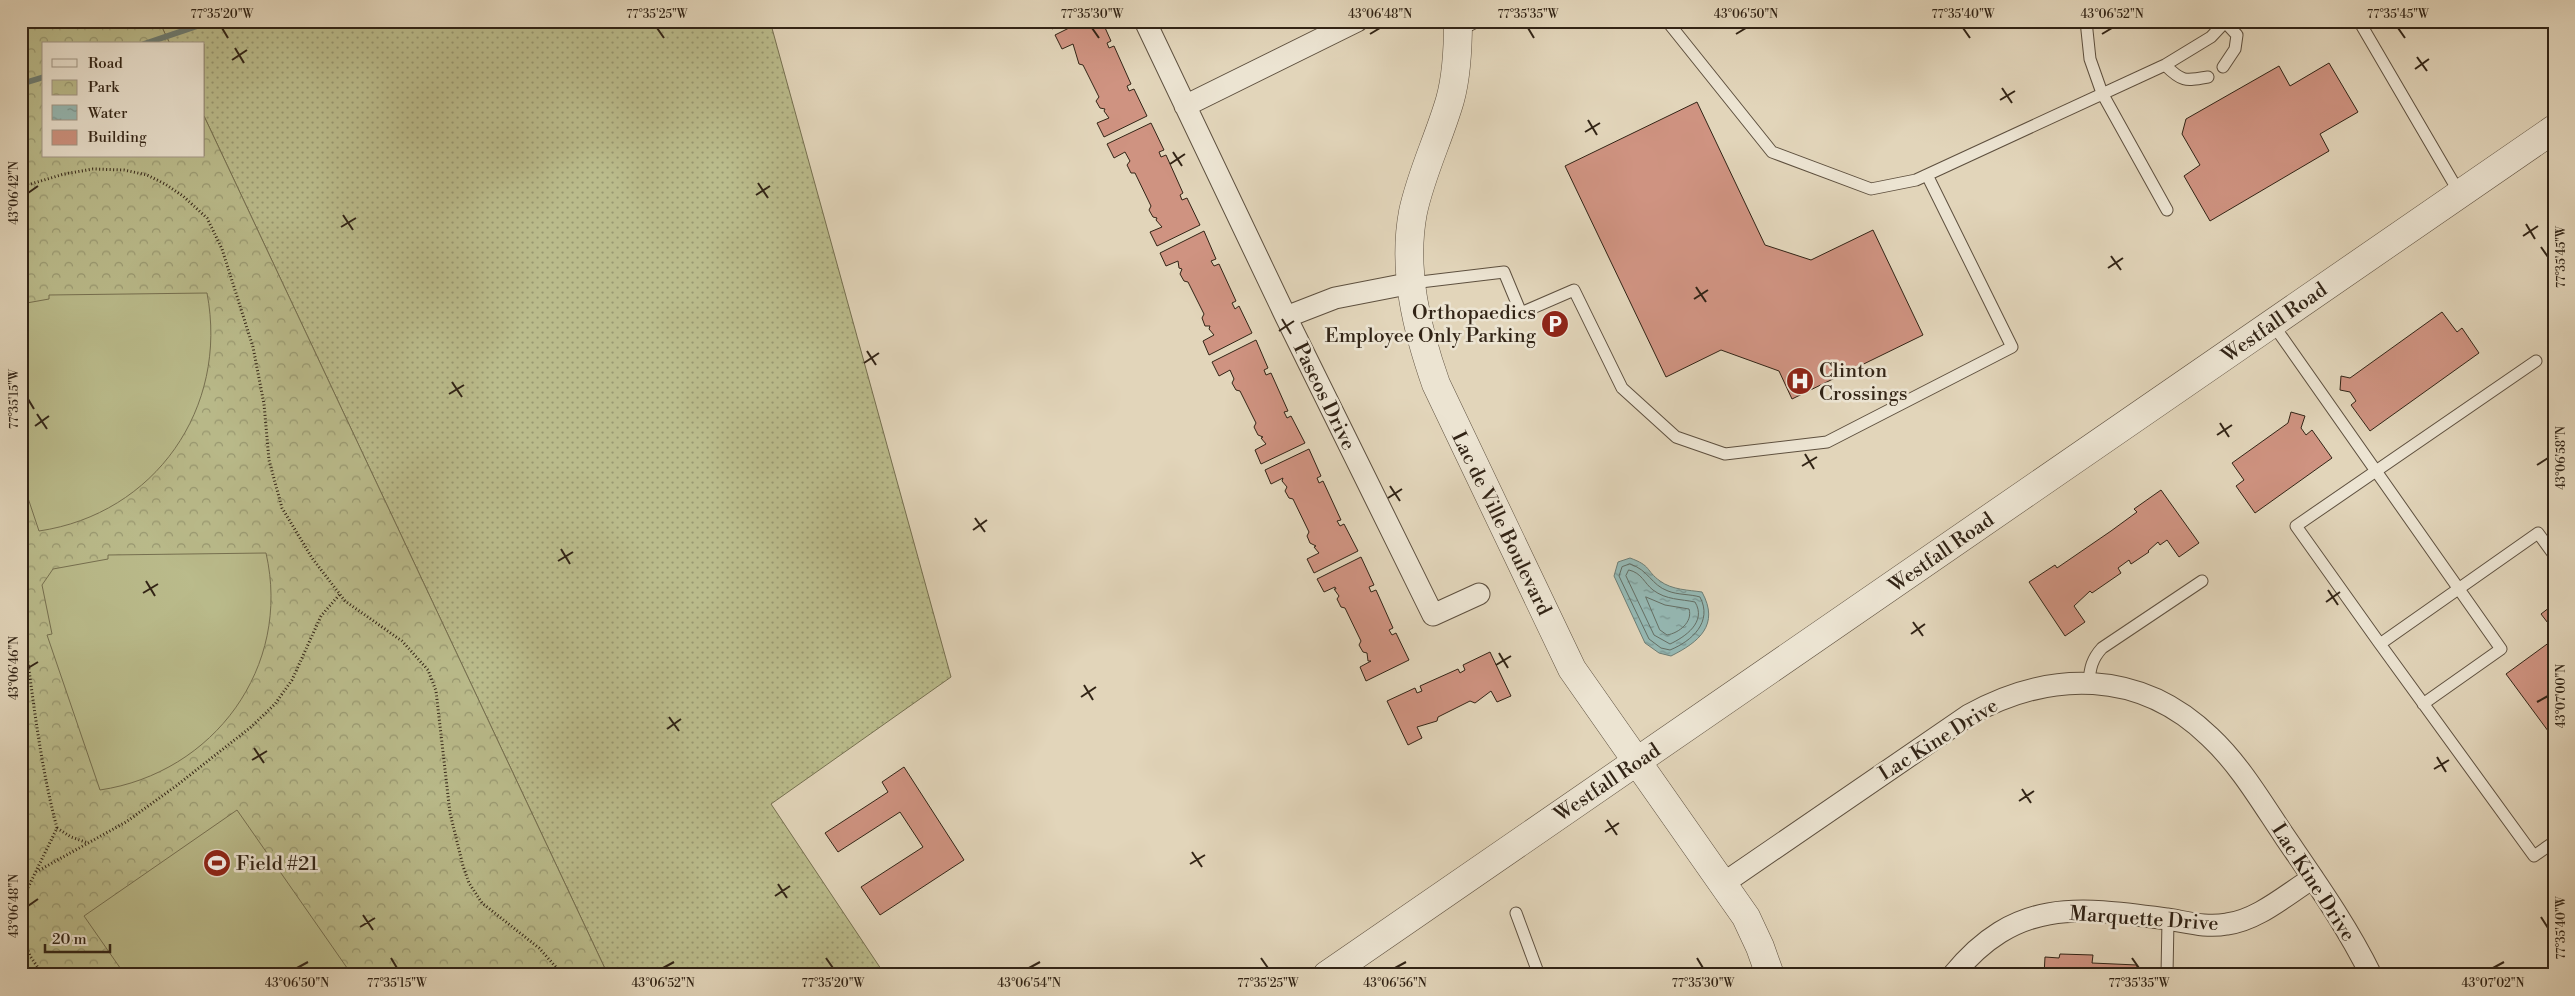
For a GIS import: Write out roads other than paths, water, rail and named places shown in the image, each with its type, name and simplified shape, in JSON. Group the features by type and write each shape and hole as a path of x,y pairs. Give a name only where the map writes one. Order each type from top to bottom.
{"street":[{"name":"Paseos Drive","path":"1145,21 1286,318 1433,615 1479,594"},
{"path":"1185,106 1357,21"},
{"name":"Lac de Ville Boulevard","path":"1465,24 1450,99 1419,189 1413,214 1410,241 1412,283 1423,347 1436,384 1572,669 1724,883 1746,917 1770,975"},
{"name":"Westfall Road","path":"1327,975 2554,129"},
{"path":"1286,318 1335,298 1412,283"},
{"name":"Lac Kine Drive","path":"1724,883 1969,715 1991,703 2036,687 2059,683 2089,682 2118,687 2162,703 2183,715 2210,736 2247,780 2313,878 2359,951 2371,975"},
{"name":"Marquette Drive","path":"1953,975 1971,953 1997,933 2027,918 2057,912 2090,910 2199,925 2228,924 2261,911 2313,878"}],"lane":[{"path":"1667,21 1772,152 1871,189 1916,180 2166,65 2212,37 2226,22 2237,35 2235,49 2223,67"},
{"path":"2086,21 2090,59 2102,93 2167,210"},
{"path":"2359,21 2460,194"},
{"path":"2166,65 2178,78 2189,80 2208,77"},
{"path":"1412,283 1504,272 1521,313 1574,290 1622,388 1676,437 1725,454 1827,442 2012,347 1927,175"},
{"path":"2272,323 2501,649 2423,704"},
{"path":"2536,361 2296,526 2534,856 2554,842"},
{"path":"2380,644 2538,533 2554,555"},
{"path":"2089,682 2092,661 2102,648 2202,581"},
{"path":"1516,913 1539,975"},
{"path":"2167,975 2168,920"}],"water":[{"path":"1630,558 1645,566 1665,584 1681,589 1702,592 1709,614 1704,631 1690,645 1671,656 1659,653 1645,643 1614,576 1618,562"}],"waterway":[{"path":"150,42 212,21"},
{"path":"21,84 42,78"}],"place":[{"name":"Orthopaedics Employee Only Parking","path":"1555,324"},
{"name":"Clinton Crossings","path":"1800,381"},
{"name":"Field #21","path":"217,863"}]}
